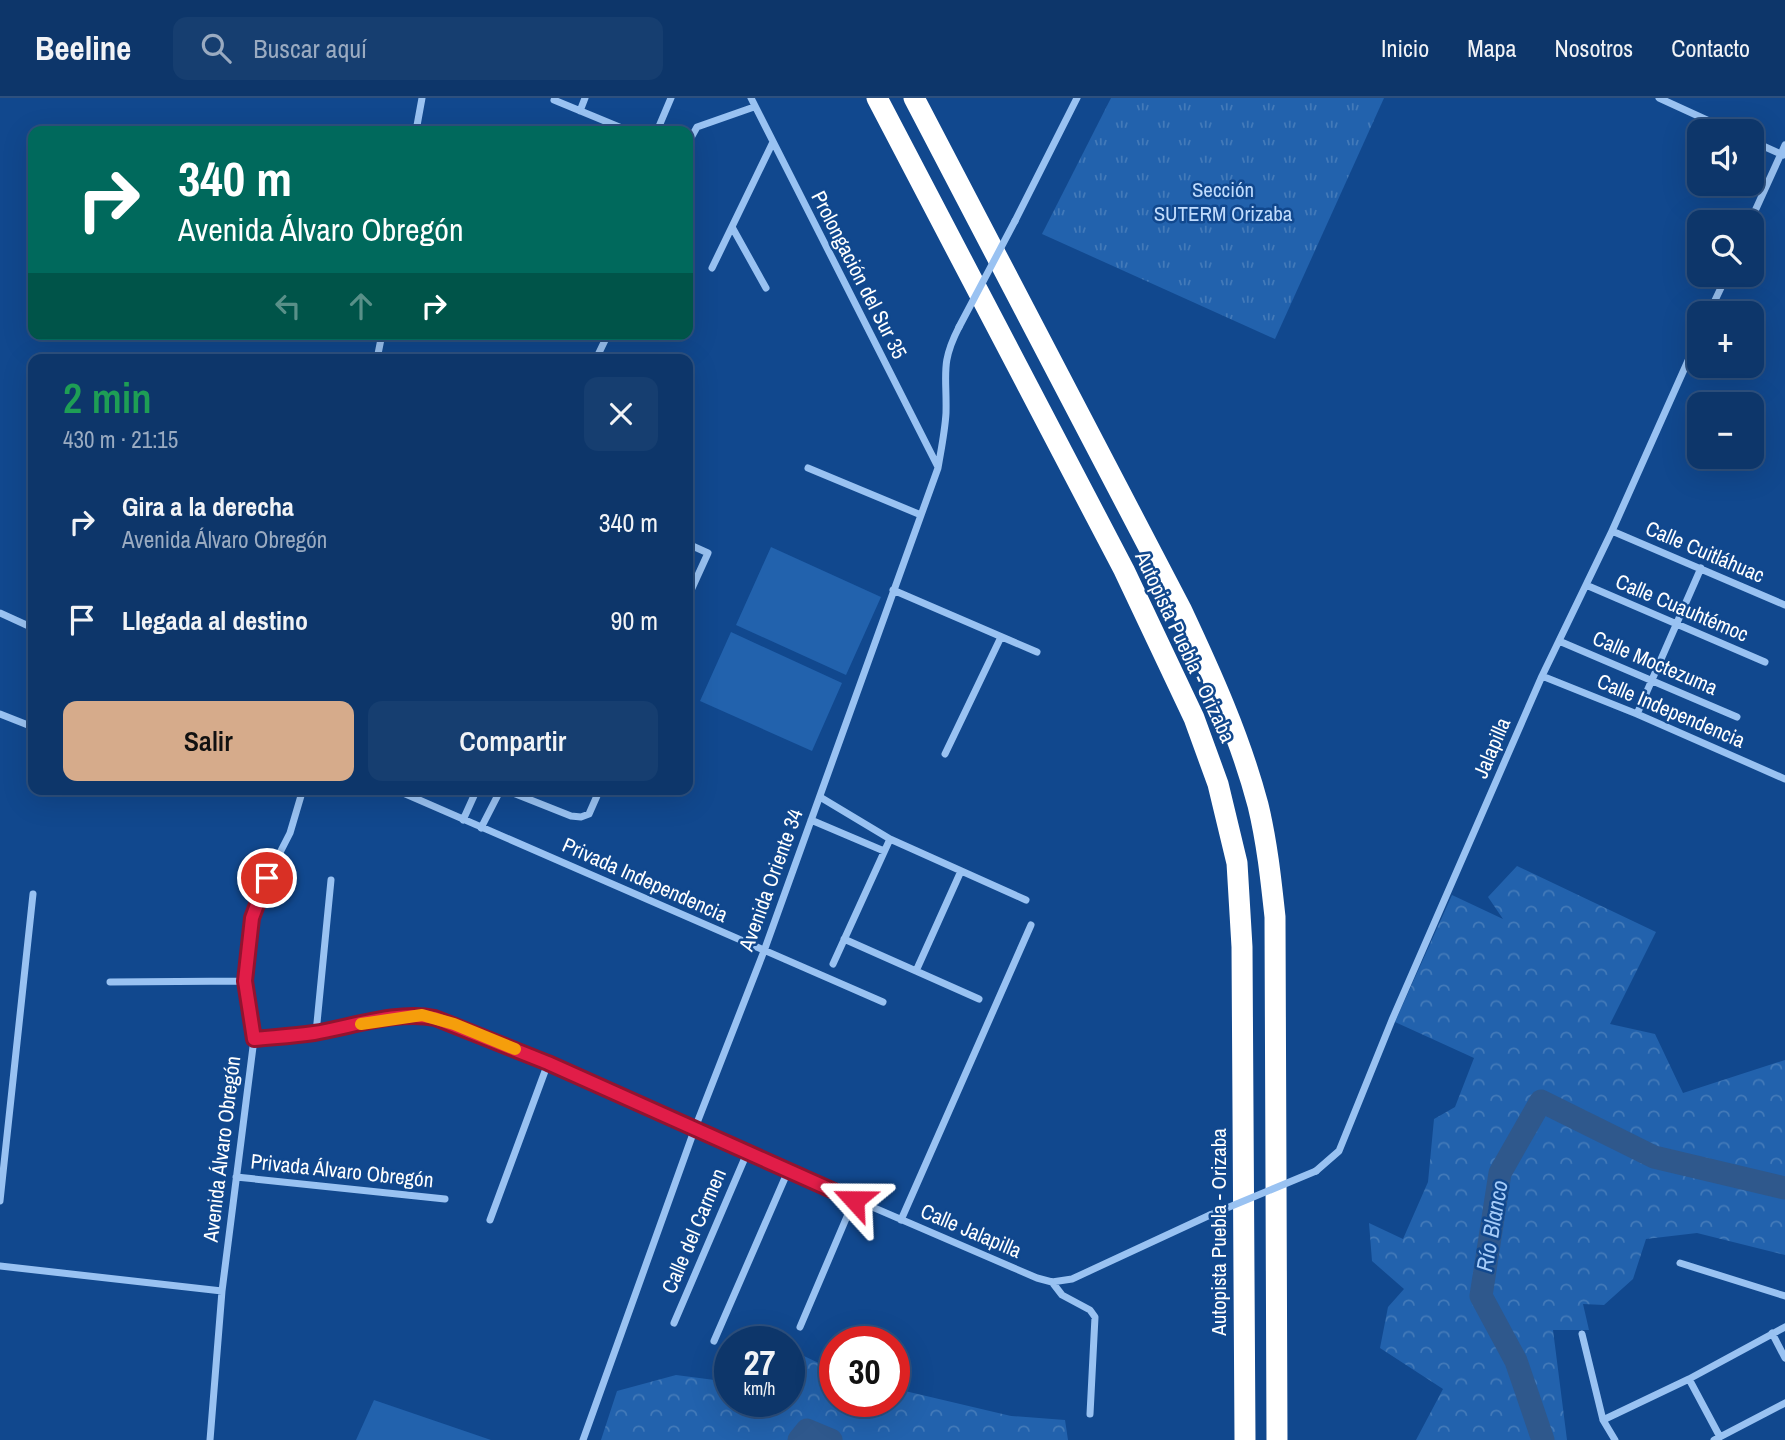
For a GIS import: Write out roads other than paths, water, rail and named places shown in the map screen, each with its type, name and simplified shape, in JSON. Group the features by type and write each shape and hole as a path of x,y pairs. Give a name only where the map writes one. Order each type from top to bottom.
{"highway":[{"name":"Autopista Puebla - Orizaba","path":"877,98 1129,580 1194,718 1217,784 1237,863 1242,947 1245,1440"},
{"name":"Autopista Puebla - Orizaba","path":"914,98 1181,609 1218,689 1240,746 1258,807 1268,857 1275,917 1277,1440"}],"street":[{"path":"417,126 422,98"},
{"path":"580,111 585,98"},
{"path":"659,126 671,98"},
{"name":"Prolongación del Sur 35","path":"751,98 772,144 939,468"},
{"name":"Avenida Oriente 34","path":"583,1440 695,1128 764,951 939,468 946,413 945,361 949,346 1077,98"},
{"path":"1659,98 1705,119"},
{"path":"554,100 617,126"},
{"path":"693,134 697,127 754,107"},
{"path":"712,268 772,144"},
{"path":"1756,210 1783,155 1785,145"},
{"path":"1764,146 1783,155"},
{"path":"732,227 766,288"},
{"name":"Jalapilla","path":"1052,1282 1072,1279 1316,1171 1339,1151 1392,1020 1542,676 1612,531 1687,363"},
{"path":"808,468 921,515"},
{"name":"Calle Cuitláhuac","path":"1612,531 1785,606"},
{"path":"693,546 708,553 693,586"},
{"path":"1637,714 1700,568"},
{"name":"Calle Cuauhtémoc","path":"1586,585 1765,662"},
{"path":"893,590 1037,652"},
{"path":"0,613 28,626"},
{"path":"945,754 1000,637"},
{"name":"Calle Moctezuma","path":"1559,641 1737,717"},
{"name":"Calle Independencia","path":"1542,676 1785,779"},
{"path":"0,714 28,725"},
{"name":"Avenida Álvaro Obregón","path":"210,1440 222,1291 254,1039 245,981 252,918 257,901 290,833 301,795"},
{"name":"Privada Independencia","path":"407,795 883,1002"},
{"path":"463,820 474,795"},
{"path":"481,828 499,795"},
{"path":"517,795 571,816 581,817 589,814 597,795"},
{"path":"820,797 890,839 1026,900"},
{"path":"811,820 884,851"},
{"path":"833,964 890,839"},
{"path":"916,971 961,871"},
{"path":"316,1033 331,880"},
{"path":"0,1201 2,1158 33,894"},
{"path":"901,1220 1031,925"},
{"path":"844,939 979,999"},
{"path":"110,982 245,981"},
{"name":"Calle Jalapilla","path":"254,1039 316,1033 404,1016 422,1015 454,1024 548,1063 854,1200 1052,1282"},
{"path":"490,1220 548,1063"},
{"name":"Calle del Carmen","path":"674,1324 747,1153"},
{"path":"713,1341 789,1171"},
{"name":"Privada Álvaro Obregón","path":"236,1177 444,1199"},
{"path":"800,1326 854,1200"},
{"path":"1680,1263 1785,1296"},
{"path":"0,1266 222,1291"},
{"path":"1052,1282 1062,1295 1090,1310 1095,1317 1090,1414"},
{"path":"1603,1420 1689,1379 1785,1327"},
{"path":"1582,1334 1603,1420 1615,1440"},
{"path":"1772,1334 1785,1359"},
{"path":"1689,1379 1717,1439 1785,1403"}],"waterway":[{"name":"Río Blanco","path":"1543,1440 1516,1361 1481,1296 1500,1173 1541,1101 1654,1157 1785,1188"},
{"name":"Río Blanco","path":"799,1440 807,1430 831,1440"}],"park label":[{"name":"Sección SUTERM Orizaba","path":"1223,202"}]}
